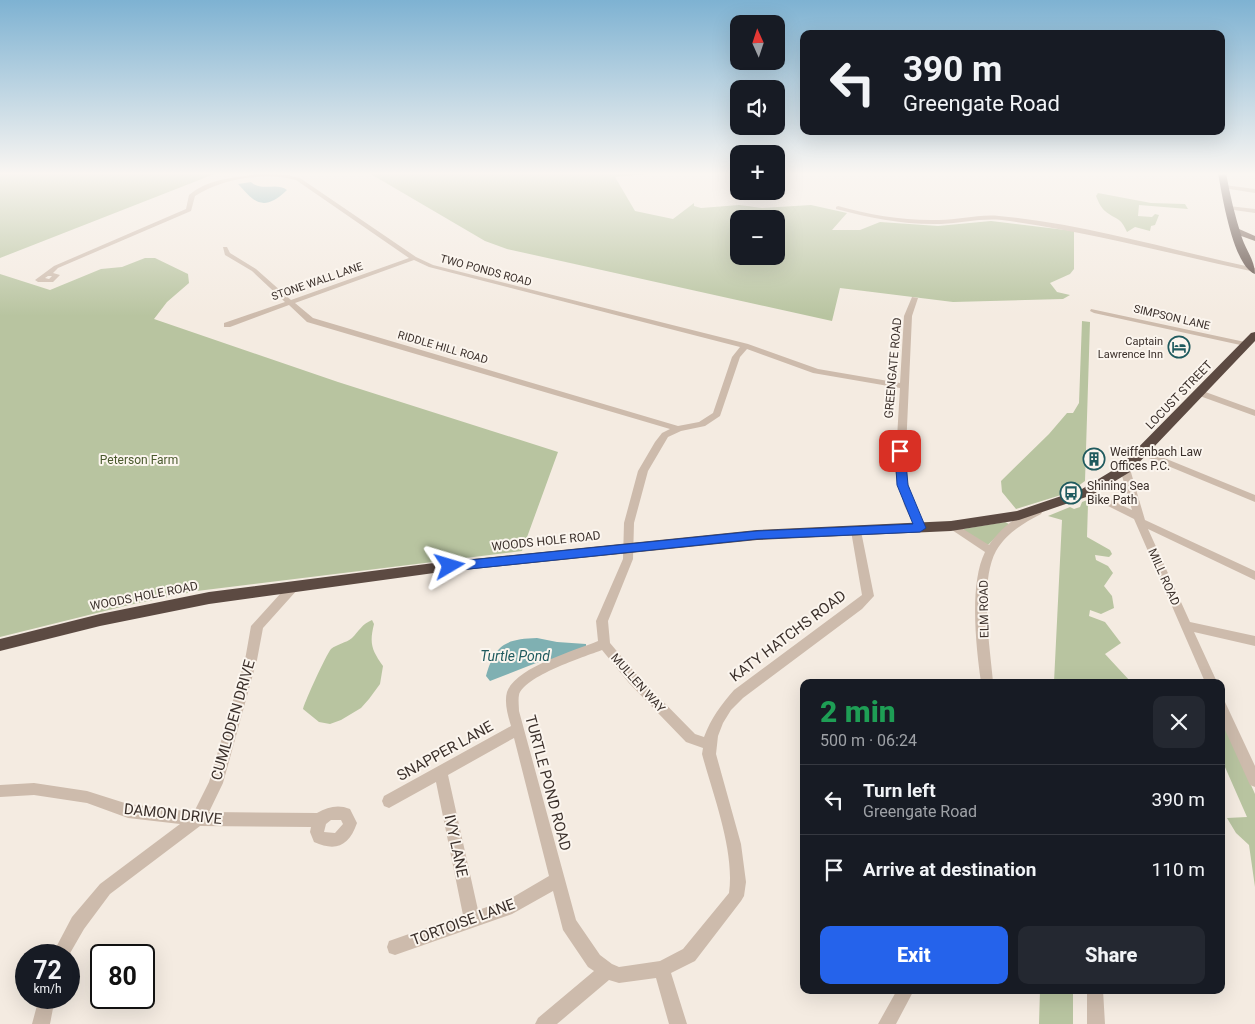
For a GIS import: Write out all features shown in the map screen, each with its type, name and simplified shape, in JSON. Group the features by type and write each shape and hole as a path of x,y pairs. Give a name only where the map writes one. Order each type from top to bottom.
{"highway":[{"path":"1233,221 1248,264 1255,270"},
{"name":"LOCUST STREET","path":"1068,499 1087,492 1125,470 1255,335"},
{"name":"WOODS HOLE ROAD","path":"0,645 144,610 294,586 498,561 757,535 951,526 1002,519 1048,507 1068,499"}],"main road":[{"path":"1236,232 1255,240"}],"street":[{"name":"TWO PONDS ROAD","path":"49,273 56,267 164,221"},
{"name":"TWO PONDS ROAD","path":"359,221 414,258 458,274 745,346 816,371 903,386"},
{"path":"905,221 958,221"},
{"path":"1017,221 1081,230 1255,270"},
{"name":"RIDDLE HILL ROAD","path":"225,248 227,254 254,270 310,320 678,430"},
{"name":"STONE WALL LANE","path":"227,325 414,258"},
{"name":"GREENGATE ROAD","path":"914,298 908,316 900,471 909,505 920,528"},
{"name":"SIMPSON LANE","path":"1094,311 1245,344"},
{"path":"678,430 702,424 717,414 736,357 745,346"},
{"path":"1200,393 1255,413"},
{"name":"MULLEN WAY","path":"678,430 665,436 658,444 643,471 629,523 630,548 625,569 602,621 604,644 673,722 691,738 709,744"},
{"path":"1142,452 1255,499"},
{"name":"MILL ROAD","path":"1125,470 1138,519 1210,679"},
{"path":"1087,492 1255,576"},
{"name":"ELM ROAD","path":"987,679 983,587 985,564 991,551 1012,527 1048,507"},
{"path":"951,526 991,551"},
{"name":"KATY HATCHS ROAD","path":"709,744 713,728 734,697 756,679 795,653 868,596 856,531"},
{"name":"CUMLODEN DRIVE","path":"66,944 78,923 105,889 198,819 216,783 250,660 257,626 294,586"},
{"path":"1185,625 1255,641"},
{"name":"TURTLE POND ROAD","path":"604,644 532,673 520,683 513,693 516,730 569,924 594,961 607,971"},
{"path":"1225,715 1255,781"},
{"name":"SNAPPER LANE","path":"389,801 516,730"},
{"path":"544,1024 607,971 619,975 662,969 689,955 736,896 738,882 734,844 709,754 709,744"},
{"name":"IVY LANE","path":"441,772 472,920"},
{"name":"DAMON DRIVE","path":"0,791 34,789 87,798 128,811 198,819 319,820"},
{"name":"TORTOISE LANE","path":"395,947 512,906 557,880"},
{"path":"662,969 678,1024"},
{"path":"887,1024 904,994"},
{"path":"1095,994 1096,1024"},
{"path":"41,1024 44,1009"}],"green space":[{"path":"0,221 95,221 0,258"},
{"path":"451,221 730,221 730,265 785,265 785,221 840,221 832,230 860,230 880,222 938,226 991,221 1074,231 1074,269 1070,274 1050,283 1057,292 1070,295 1063,299 953,302 840,288 832,321 507,249 485,241"},
{"path":"1120,221 1157,221 1155,225 1151,226 1150,231 1135,227 1127,232"},
{"name":"Peterson Farm","path":"145,258 155,258 188,274 189,283 167,302 154,319 338,382 558,452 522,551 197,591 129,605 0,637 0,274 50,290 101,269 122,267"},
{"path":"1082,321 1090,322 1085,481 1074,491 1016,509 1002,492 1001,481 1049,434 1067,413 1073,413 1079,403"},
{"path":"1090,499 1094,501 1088,504 1087,537 1110,550 1112,554 1109,557 1095,555 1096,560 1108,566 1113,573 1104,586 1112,596 1114,608 1101,614 1090,610 1089,616 1105,622 1121,643 1105,654 1128,679 1054,679 1062,520 1048,516 1070,507 1074,509 1080,507 1082,502"},
{"path":"1005,522 1009,524 988,545 966,533 963,529"},
{"path":"372,620 374,624 372,646 383,666 380,684 361,708 330,724 319,722 303,709 325,660 331,649 350,640 363,626"},
{"path":"1225,727 1255,794 1255,887 1249,845 1236,833 1227,818 1247,817 1225,767"},
{"path":"1040,994 1073,994 1073,1024 1039,1024"}],"water":[{"name":"Turtle Pond","path":"537,638 557,642 586,644 586,648 553,660 536,663 490,681 486,676 493,657 503,645 517,640"}],"place":[{"name":"Captain Lawrence Inn","path":"1179,347"},
{"name":"Weiffenbach Law Offices P.C.","path":"1094,459"},
{"name":"Shining Sea Bike Path","path":"1071,493"}],"route":[{"path":"450,566 757,535 920,528 902,485 900,451"}]}
